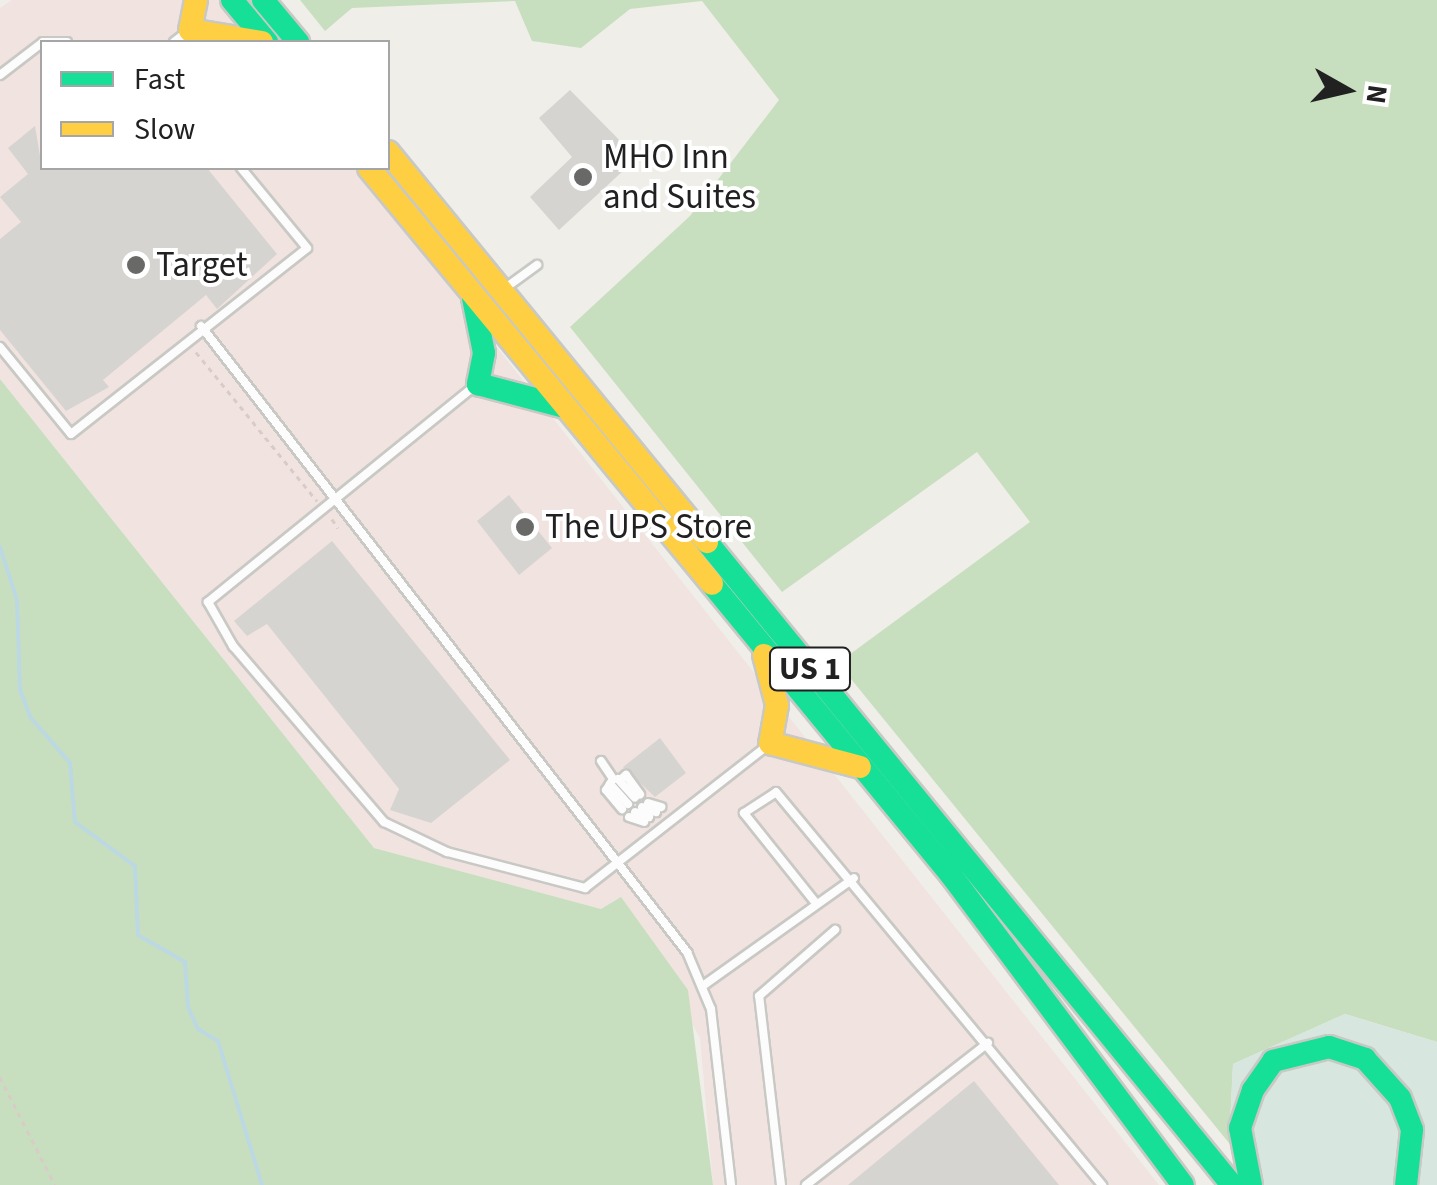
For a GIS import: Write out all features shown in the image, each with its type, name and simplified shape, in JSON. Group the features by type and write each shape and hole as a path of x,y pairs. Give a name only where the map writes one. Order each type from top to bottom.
{"highway":[{"path":"196,0 182,36 237,40"},
{"path":"232,0 262,40"},
{"path":"263,0 296,40"},
{"name":"US 1","path":"390,154 1232,1185"},
{"name":"US 1","path":"371,170 862,768 1182,1185"},
{"path":"472,293 484,353 478,384 501,383 566,408"},
{"path":"762,645 776,704 770,743 862,768"},
{"path":"1251,1185 1240,1128 1254,1090 1273,1061 1330,1047 1365,1060 1400,1098 1412,1130 1406,1185"}],"lane":[{"path":"0,75 40,44"},
{"path":"0,347 71,434 201,326 307,248 243,170"},
{"path":"501,292 537,265"},
{"path":"201,326 339,495 391,581 618,866 704,985 732,1185"},
{"path":"478,384 208,602 364,807 447,852 585,888 618,866 770,743"},
{"path":"601,761 631,801 614,781"},
{"path":"815,902 744,813 776,792 854,878 1102,1185"},
{"path":"652,814 639,810 652,814"},
{"path":"704,985 815,902 854,878"},
{"path":"781,1185 759,996 835,930"},
{"path":"806,1185 988,1043"}],"path":[{"path":"186,339 338,528"},
{"path":"0,1076 55,1185"}],"shaded area":[{"path":"12,0 222,0 254,40 40,40 40,170 357,170 1159,1185 713,1185 700,1038 622,898 601,909 374,848 0,379 0,8"},
{"path":"1345,1014 1437,1042 1437,1185 1263,1185 1229,1143 1233,1064"}],"green space":[{"path":"300,0 1437,0 1437,1042 1345,1014 1233,1064 1229,1143 838,663 1030,522 977,452 782,592 570,327 690,216 779,100 702,1 630,9 581,48 532,41 515,1 352,8 325,31"},
{"path":"0,379 374,848 601,909 621,897 688,990 713,1185 0,1185"}],"building":[{"name":"MHO Inn and Suites","path":"570,90 637,158 559,230 530,197 572,157 539,118"},
{"name":"Target","path":"35,126 40,170 209,170 277,254 217,309 206,295 103,380 109,387 66,411 0,330 0,239 21,222 0,197 28,174 8,148"},
{"path":"509,495 552,548 519,575 477,521"},
{"path":"332,541 510,760 431,823 390,810 399,789 267,624 247,636 234,621"},
{"path":"660,738 686,773 655,797 623,767"},
{"path":"974,1081 1059,1185 848,1185"}],"waterway":[{"path":"0,547 17,600 20,690 31,718 70,763 75,822 135,866 138,935 185,962 188,1007 198,1029 218,1041 262,1185"}],"traffic: fast":[{"path":"232,0 265,40"},
{"path":"263,0 296,40"},
{"path":"473,298 484,353 478,384 565,407"},
{"path":"707,542 1232,1185"},
{"path":"712,584 951,875 1183,1185"},
{"path":"1251,1185 1240,1128 1253,1090 1273,1061 1329,1047 1365,1059 1400,1098 1412,1130 1406,1185"}],"traffic: slow":[{"path":"196,0 190,30 250,40"},
{"path":"390,154 707,542"},
{"path":"371,170 712,584"},
{"path":"764,655 777,705 770,743 860,767"}],"place":[{"name":"MHO Inn and Suites","path":"583,177"},
{"name":"Target","path":"136,265"},
{"name":"The UPS Store","path":"525,527"}]}
